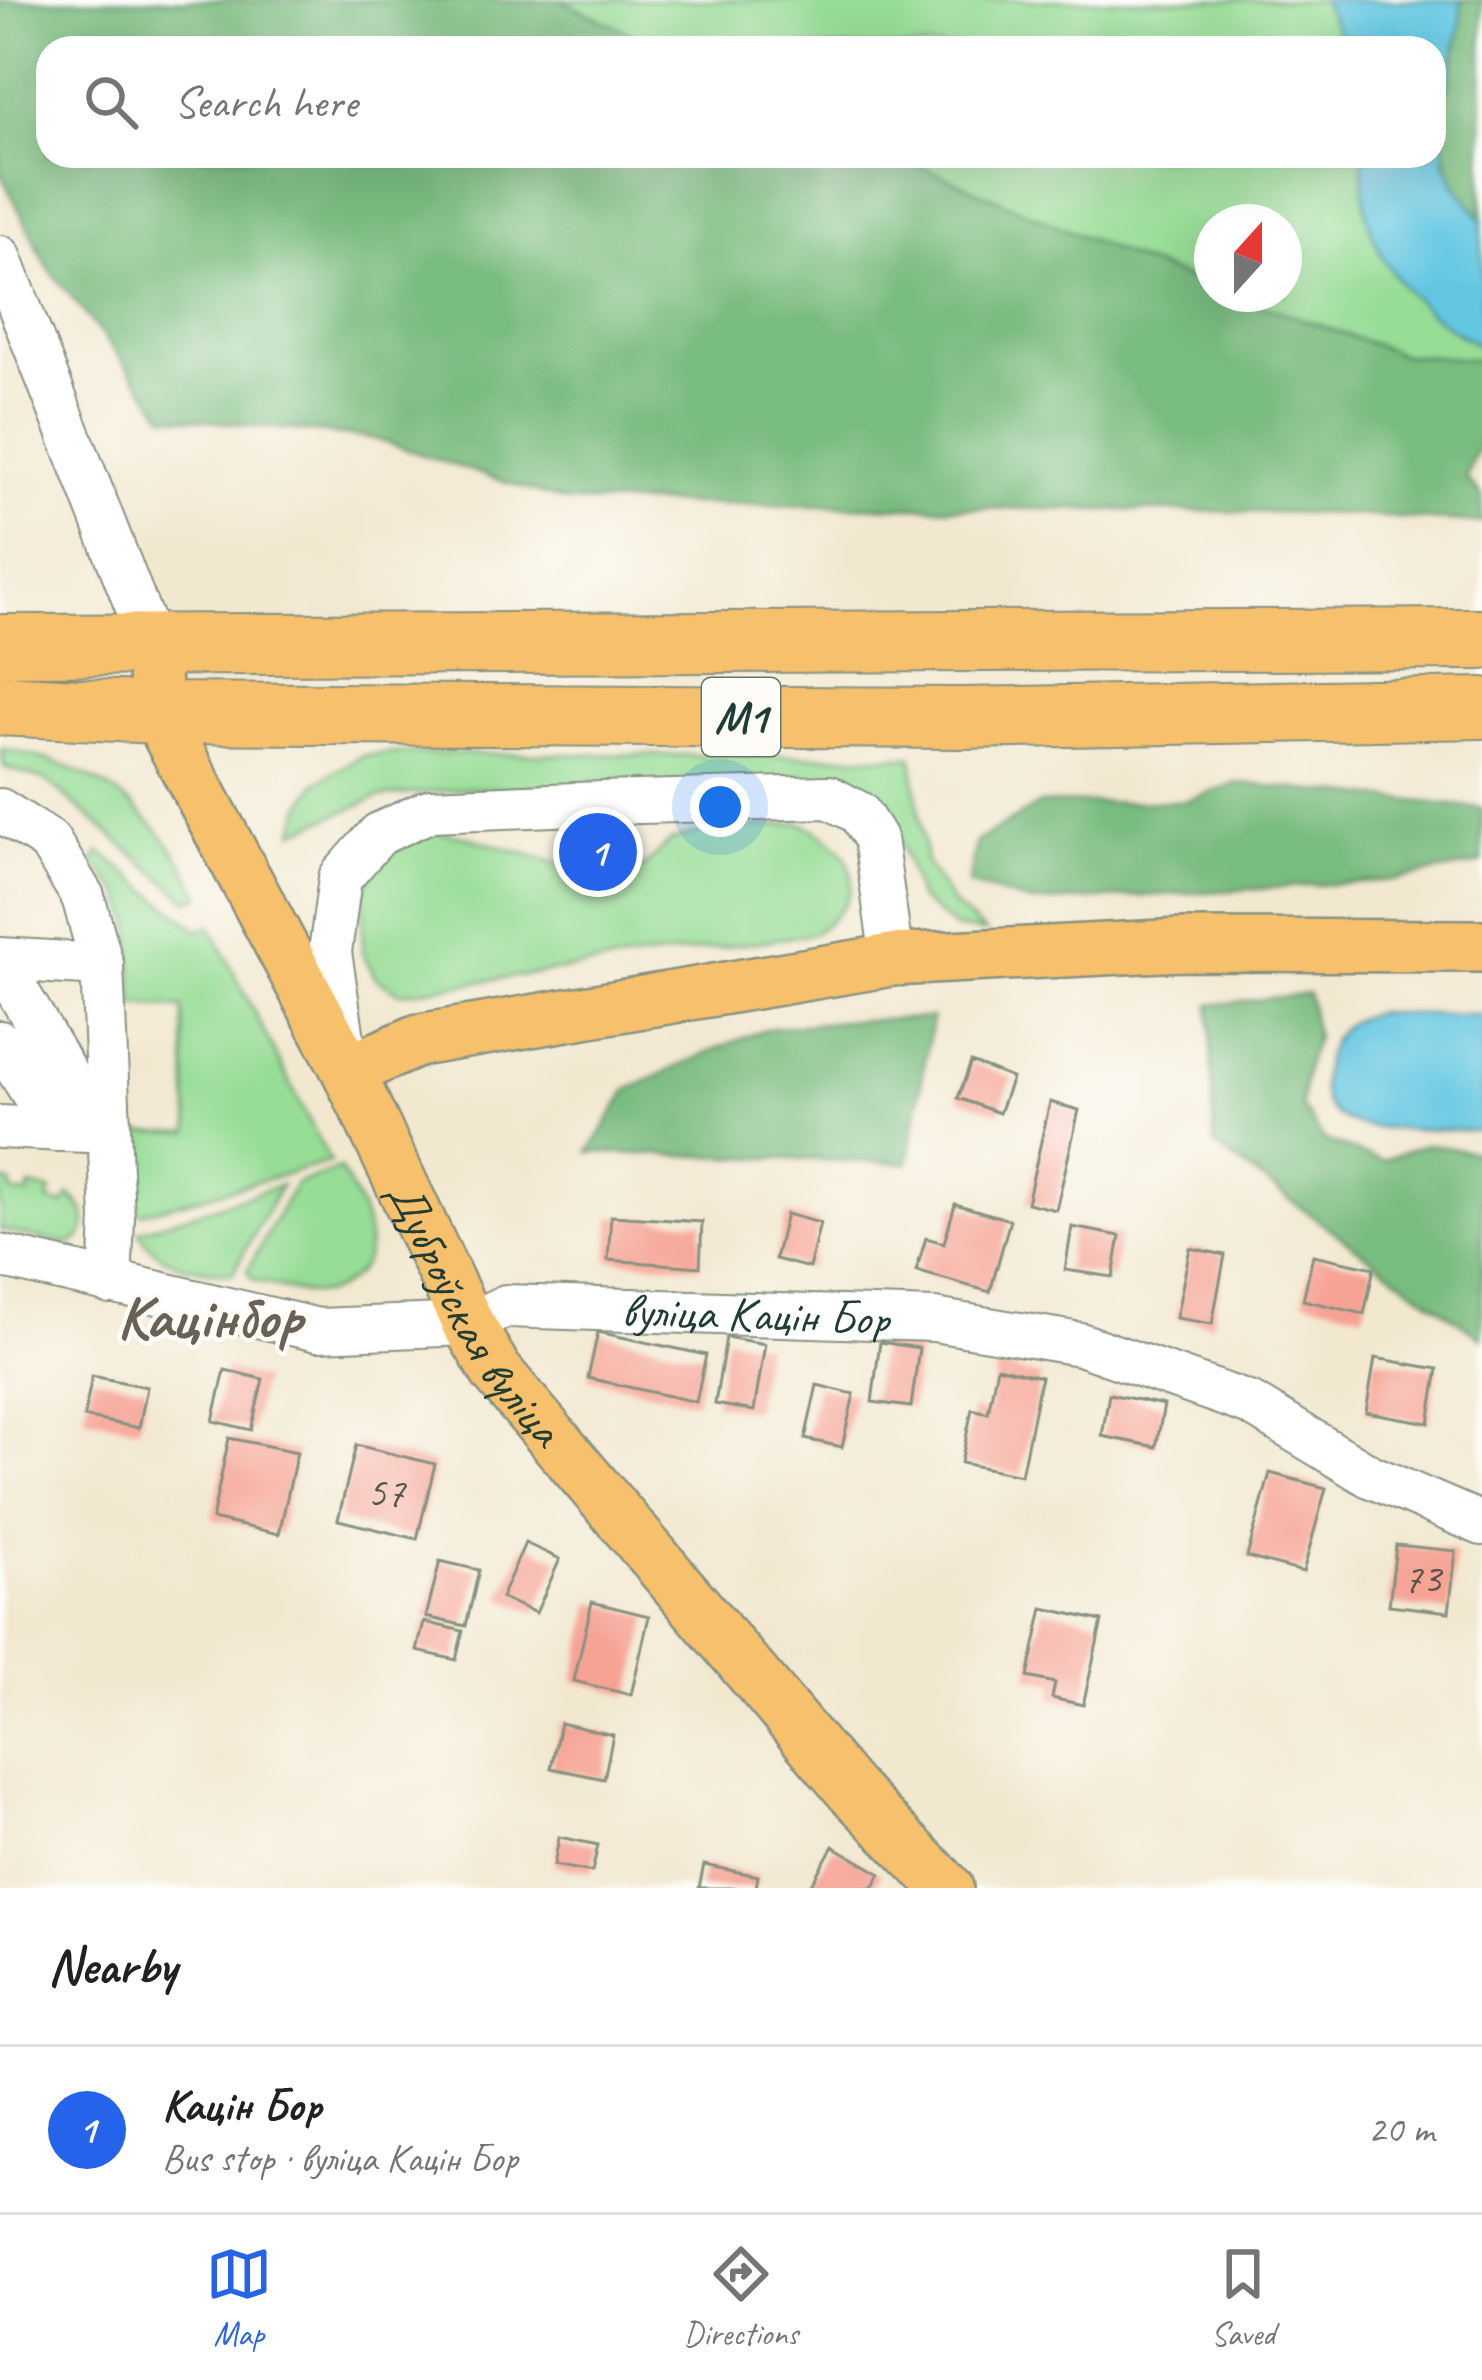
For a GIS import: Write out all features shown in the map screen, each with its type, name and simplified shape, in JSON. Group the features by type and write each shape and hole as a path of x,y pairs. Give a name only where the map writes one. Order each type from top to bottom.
{"highway":[{"name":"М1","path":"0,644 1482,639"},
{"name":"М1","path":"0,705 157,712 961,718 1482,708"}],"main road":[{"name":"Дуброўская вуліца","path":"152,646 157,712 348,1071 468,1324 496,1371 851,1790 947,1888"},
{"path":"348,1071 419,1040 892,960 1182,945 1482,946"}],"street":[{"path":"0,257 152,646"},
{"path":"348,1071 330,952 340,878 379,835 431,810 829,797 859,812 875,838 892,960"},
{"path":"0,810 50,842 83,897 102,965 62,1130"},
{"path":"62,1130 0,960 102,965"},
{"path":"0,1004 112,1220 110,1283"},
{"path":"0,1042 62,1130"},
{"path":"0,1087 62,1130"},
{"name":"вуліца Кацін Бор","path":"0,1256 318,1330 468,1324 506,1306 934,1319 1080,1344 1250,1404 1370,1476 1482,1524"}],"green space":[{"path":"0,0 560,0 636,36 36,36 36,168 925,168 1194,281 1194,312 1282,312 1403,355 1482,360 1482,434 1466,478 1482,496 1482,523 1321,513 566,502 372,438 166,416 47,266 0,172"},
{"path":"560,0 1322,0 1340,36 636,36"},
{"path":"1461,0 1482,0 1482,220 1460,192 1446,153 1446,103"},
{"path":"925,168 1363,168 1366,213 1458,334 1482,347 1482,360 1403,355 1282,312 1302,312 1302,204 1194,204 1194,281"},
{"path":"1,749 66,766 120,796 166,840 201,897 188,900 47,781 4,767"},
{"path":"362,756 912,757 926,862 953,905 985,932 955,928 919,899 887,801 859,786 470,788 379,797 294,832 316,783"},
{"path":"1237,783 1482,808 1482,863 1395,880 1032,903 968,884 976,842 1040,804 1186,801"},
{"path":"802,823 837,848 852,875 843,904 812,934 400,993 376,978 362,953 364,894 373,871 390,852 432,831 575,868 644,867 670,841 707,830"},
{"path":"100,852 198,930 210,925 330,1162 142,1213 131,1208 130,1133 190,1132 183,1008 134,1005 131,922 121,895 93,862"},
{"path":"1308,994 1316,1037 1301,1106 1325,1141 1382,1161 1427,1144 1482,1153 1482,1338 1214,1145 1210,1005"},
{"path":"932,1018 908,1163 589,1152 628,1090 766,1029"},
{"path":"340,1169 366,1224 367,1253 362,1267 351,1279 321,1294 253,1280 247,1271 295,1184"},
{"path":"0,1180 12,1184 11,1192 28,1195 30,1186 51,1191 48,1201 64,1205 69,1195 84,1214 82,1234 69,1245 0,1230"},
{"path":"281,1185 232,1274 166,1258 139,1231"}],"water":[{"path":"1322,0 1461,0 1446,93 1446,36 1340,36"},
{"path":"1446,163 1482,220 1482,347 1443,323 1409,293 1383,257 1366,207 1363,168 1446,168"},
{"path":"1376,1013 1482,1015 1482,1131 1367,1126 1338,1116 1328,1106 1322,1075 1331,1043 1346,1025"}],"building":[{"path":"971,1062 1012,1078 999,1113 958,1098"},
{"path":"1050,1102 1079,1110 1056,1210 1027,1203"},
{"path":"955,1204 1010,1220 990,1292 916,1271 926,1238 944,1243"},
{"path":"786,1214 820,1223 809,1268 775,1259"},
{"path":"611,1216 702,1222 700,1267 608,1260"},
{"path":"1072,1227 1120,1236 1113,1277 1065,1270"},
{"path":"1190,1248 1225,1255 1212,1324 1176,1318"},
{"path":"1313,1255 1374,1268 1364,1314 1303,1300"},
{"path":"598,1332 706,1355 696,1402 588,1378"},
{"path":"726,1337 765,1344 754,1411 715,1404"},
{"path":"880,1342 919,1348 911,1407 872,1402"},
{"path":"1375,1358 1438,1369 1429,1423 1366,1412"},
{"path":"997,1367 1041,1377 1021,1475 961,1463 972,1409 988,1413"},
{"path":"225,1370 263,1379 251,1430 213,1421"},
{"path":"92,1376 147,1387 139,1428 84,1417"},
{"path":"817,1385 854,1394 842,1447 805,1439"},
{"path":"1109,1394 1164,1405 1156,1447 1102,1436"},
{"path":"229,1438 297,1452 279,1534 212,1519"},
{"path":"356,1445 435,1464 417,1539 338,1520"},
{"path":"1270,1473 1326,1488 1303,1572 1247,1557"},
{"path":"525,1543 560,1559 536,1613 501,1598"},
{"path":"1396,1545 1456,1551 1449,1612 1389,1605"},
{"path":"440,1561 479,1570 466,1626 426,1617"},
{"path":"592,1602 649,1616 631,1695 574,1681"},
{"path":"1043,1608 1102,1621 1083,1705 1052,1698 1055,1683 1028,1677"},
{"path":"424,1622 463,1631 456,1660 417,1651"},
{"path":"560,1723 613,1735 604,1779 551,1768"},
{"path":"559,1837 598,1845 592,1872 554,1865"},
{"path":"833,1846 881,1874 873,1888 809,1888"},
{"path":"704,1865 758,1876 756,1888 699,1888"}],"place":[{"name":"Кацін Бор","path":"598,852"}],"district":[{"name":"Кацінбор","path":"210,1317"}]}
